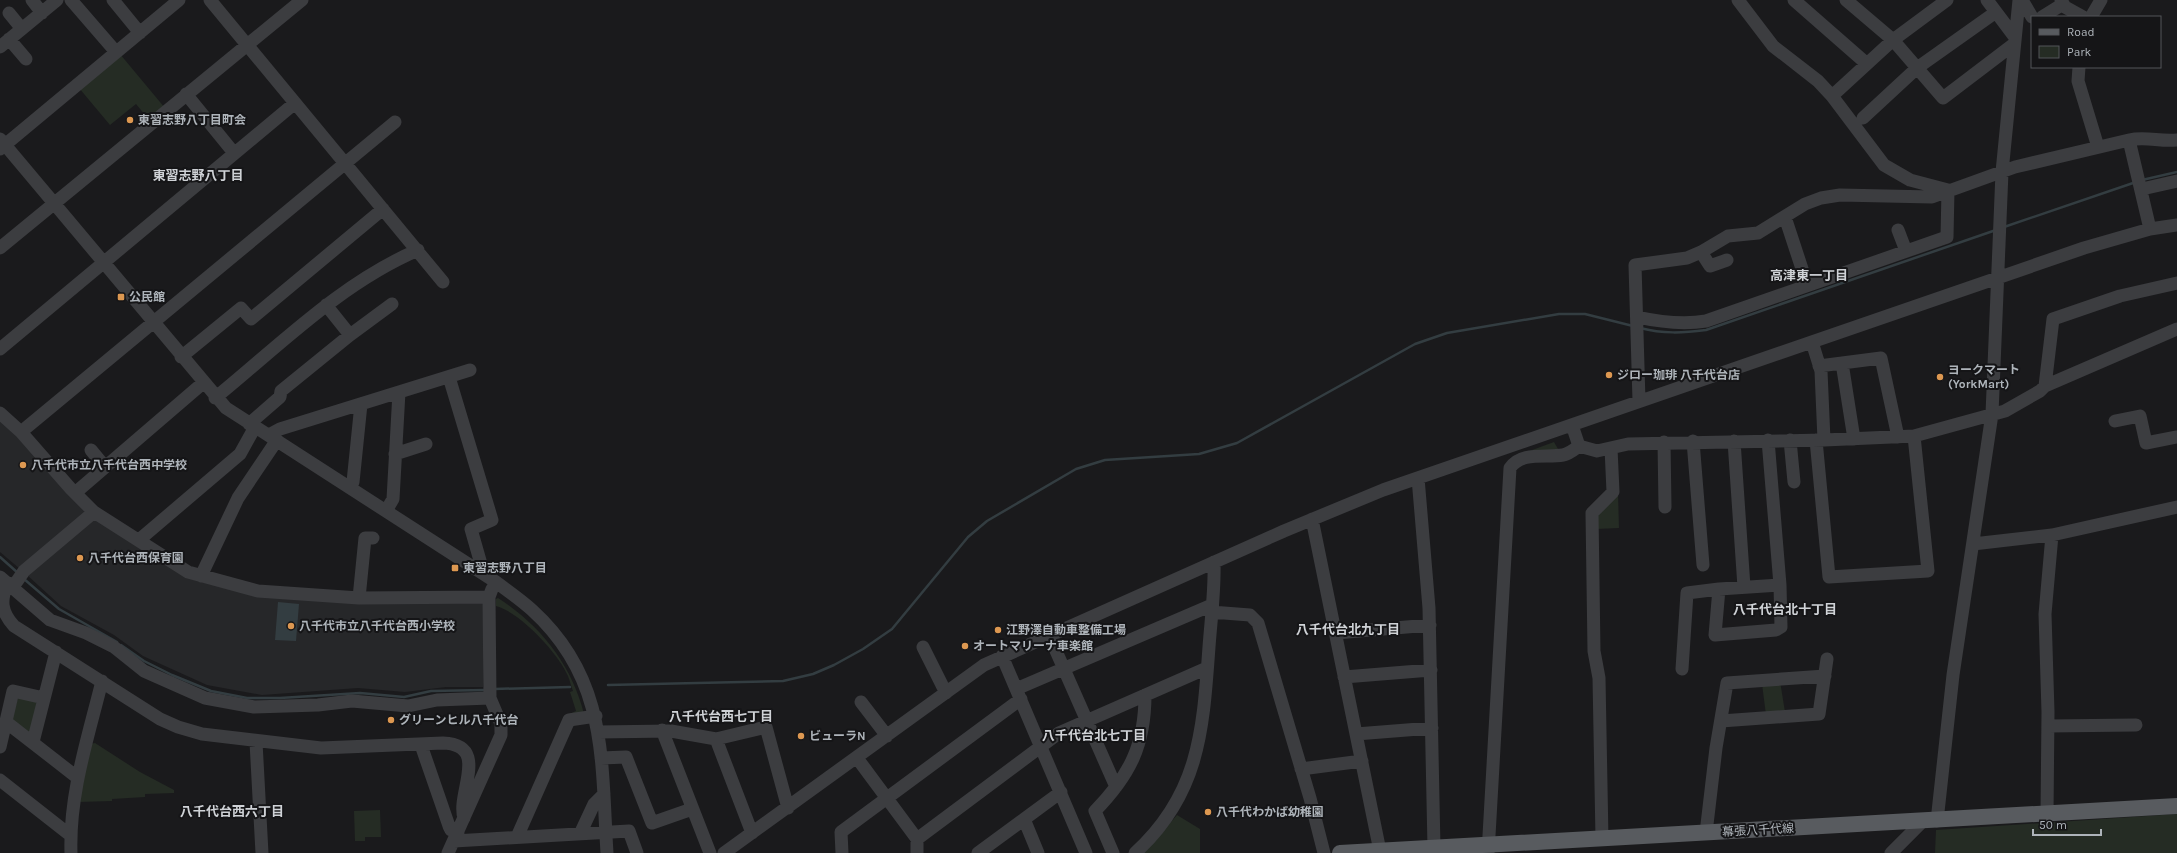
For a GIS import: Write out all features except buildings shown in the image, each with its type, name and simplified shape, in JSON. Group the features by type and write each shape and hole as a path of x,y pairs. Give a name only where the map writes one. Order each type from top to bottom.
{"main road":[{"name":"幕張八千代線","path":"1340,853 1443,849 1488,849 1602,839 1929,822 2177,806"}],"street":[{"path":"32,0 42,13"},
{"path":"26,58 5,43 57,0"},
{"path":"71,0 116,52"},
{"path":"113,0 140,33"},
{"path":"180,0 2,144 154,322 215,398 226,408 496,582 532,610 548,626 573,659 586,686 596,716 604,794 607,853"},
{"path":"210,0 443,282"},
{"path":"0,248 300,0"},
{"path":"1738,0 1773,46 1818,81 1832,96 1884,165 1910,180 1948,190"},
{"path":"1794,0 1866,64"},
{"path":"1846,0 1893,40 1942,98 2014,40"},
{"path":"1832,96 1893,40 1947,0"},
{"path":"1987,0 2014,40"},
{"path":"1891,853 1929,822 1974,544 1992,414 1999,277 2002,172 2019,0"},
{"path":"2022,0 2031,16"},
{"path":"2093,16 2101,0"},
{"path":"2043,16 2062,2 2065,7 2081,16"},
{"path":"1863,118 1917,68 1996,12"},
{"path":"9,13 22,29"},
{"path":"2079,68 2078,81 2098,147"},
{"path":"186,94 234,153"},
{"path":"0,349 295,103"},
{"path":"21,432 395,122"},
{"path":"1639,401 1635,264 1687,258 1701,252 1728,236 1758,233 1805,204 1830,196 1932,197 1948,190 1969,185 2015,167 2098,147 2139,138 2160,142 2177,140"},
{"path":"2129,140 2141,184 2150,229"},
{"path":"2141,184 2177,181"},
{"path":"1637,324 1692,323 1706,321 1807,284 1947,237 1948,190"},
{"path":"181,357 241,308 251,319 383,209"},
{"path":"1785,217 1807,284"},
{"path":"724,853 984,665 1312,519 1418,478 2084,248 2150,229 2177,225"},
{"path":"1898,230 1906,251"},
{"path":"215,398 326,305 389,263 418,250"},
{"path":"1701,252 1710,266 1727,260"},
{"path":"2045,386 2053,319 2120,296 2177,283"},
{"path":"139,540 240,454 252,426 280,397 281,391 350,335 392,304"},
{"path":"326,305 350,335"},
{"path":"1488,849 1510,468 1516,461 1541,456 1564,455 1579,446 1597,451 1628,444 1664,442 1820,440 1914,436 2005,411 2040,391 2045,386 2177,329"},
{"path":"1812,342 1819,366 1820,440 1829,577 1928,571 1914,436"},
{"path":"1819,366 1881,358 1898,437"},
{"path":"1842,363 1854,439"},
{"path":"201,576 238,498 273,438 280,429 470,370"},
{"path":"449,377 492,520 471,529 481,564 475,569"},
{"path":"75,493 203,383"},
{"path":"386,511 393,499 399,392"},
{"path":"349,486 353,482 361,404"},
{"path":"0,413 21,432 75,493 94,512 188,572 258,591 359,598 489,597"},
{"path":"2116,421 2140,416 2146,443 2177,437"},
{"path":"1572,425 1579,446"},
{"path":"1719,589 1715,635 1776,630 1781,627 1780,585 1768,440"},
{"path":"1790,440 1794,482"},
{"path":"1693,441 1704,565"},
{"path":"1734,441 1744,587"},
{"path":"1664,442 1665,507"},
{"path":"395,454 426,444"},
{"path":"1602,839 1599,678 1594,651 1592,513 1614,492 1611,448"},
{"path":"91,450 105,467"},
{"path":"1418,478 1430,624 1432,728 1443,849"},
{"path":"1974,544 2052,535 2177,507"},
{"path":"94,512 12,579 2,593 2,617 160,720 178,728 202,734 256,742 321,748 453,744 461,748 466,754 469,771 461,810 464,818"},
{"path":"1312,519 1380,851"},
{"path":"2047,815 2048,726 2044,614 2052,535"},
{"path":"359,598 365,538 373,538"},
{"path":"1135,853 1151,837 1174,808 1194,762 1203,719 1212,608 1214,562"},
{"path":"12,579 50,620 86,633 114,647 144,671 205,698 242,706 262,707 318,705 352,701 408,706 490,692"},
{"path":"448,853 501,735 501,724 490,692 489,597 496,582"},
{"path":"1682,668 1687,593 1719,589 1780,585"},
{"path":"842,853 841,832 887,799 1019,694 1064,668 1212,608 1250,615 1258,623 1324,853"},
{"path":"1336,633 1430,624"},
{"path":"1049,635 1116,787"},
{"path":"922,647 946,693"},
{"path":"33,742 56,652"},
{"path":"1002,656 1086,853"},
{"path":"1721,721 1819,714 1827,660"},
{"path":"917,839 1059,733 1207,668"},
{"path":"1344,677 1431,670"},
{"path":"1706,833 1727,683 1825,676"},
{"path":"71,853 71,816 78,778 102,681"},
{"path":"0,747 13,691 44,698"},
{"path":"1113,853 1095,811 1116,787 1131,763 1139,745 1144,728 1146,694"},
{"path":"861,702 887,736"},
{"path":"517,837 569,720 596,716"},
{"path":"6,722 78,778"},
{"path":"2048,726 2136,725"},
{"path":"598,732 662,730 716,739 766,727 788,808"},
{"path":"1356,734 1432,728"},
{"path":"662,730 710,853"},
{"path":"716,739 752,833"},
{"path":"256,742 262,853"},
{"path":"421,745 449,826 456,836 517,837 606,834 629,831 637,853"},
{"path":"601,758 626,757 652,823 692,809"},
{"path":"857,758 917,839 917,853"},
{"path":"1301,769 1362,761"},
{"path":"0,780 70,835"},
{"path":"978,853 1061,792"},
{"path":"580,834 594,804 604,794"},
{"path":"1024,819 1038,853"}],"shaded area":[{"name":"八千代市立八千代台西中学校","path":"0,418 87,512 20,569 0,552"},
{"name":"八千代市立八千代台西小学校","path":"93,518 147,549 257,595 482,602 485,604 483,687 446,687 405,692 358,688 262,695 207,685 143,656 114,635 61,606 27,575"},
{"path":"278,602 299,604 296,641 275,640"}],"green space":[{"path":"120,54 165,108 150,121 136,104 110,125 79,88"},
{"path":"1554,442 1558,449 1516,456"},
{"path":"1618,493 1619,528 1596,529 1596,514"},
{"path":"498,598 527,621 541,634 552,648 563,663 571,679 579,696 584,714 567,715 576,711 570,692 573,691 563,667 538,635 516,616 496,606 496,599"},
{"path":"1780,681 1785,712 1766,715 1762,684"},
{"path":"19,694 40,704 32,735 11,722"},
{"path":"95,743 140,772 174,790 174,793 145,794 145,797 112,799 112,801 78,802 90,744"},
{"path":"380,810 381,837 365,837 365,841 355,841 354,811"},
{"path":"2177,814 2177,853 1935,853 1936,830"},
{"path":"1177,815 1200,829 1200,853 1144,853"}],"waterway":[{"path":"2142,180 2177,172"},
{"path":"2004,227 2136,182"},
{"path":"1640,328 1673,332 1706,330 1996,230"},
{"path":"608,685 783,681 813,674 834,665 863,649 892,629 968,537 987,521 1076,469 1105,460 1199,454 1237,443 1415,344 1447,333 1559,314 1585,314 1633,326"},
{"path":"0,557 18,573"},
{"path":"24,579 59,609 117,642"},
{"path":"121,645 144,661 172,675 211,691 247,698 280,698 360,693 404,697 431,691 485,690"},
{"path":"494,689 570,687"}],"place":[{"name":"東習志野八丁目町会","path":"130,120"},
{"name":"公民館","path":"121,297"},
{"name":"ジロー珈琲 八千代台店","path":"1609,375"},
{"name":"ヨークマート (YorkMart)","path":"1940,377"},
{"name":"八千代市立八千代台西中学校","path":"23,465"},
{"name":"八千代台西保育園","path":"80,558"},
{"name":"東習志野八丁目","path":"455,568"},
{"name":"八千代市立八千代台西小学校","path":"291,626"},
{"name":"江野澤自動車整備工場","path":"998,630"},
{"name":"オートマリーナ車楽館","path":"965,646"},
{"name":"グリーンヒル八千代台","path":"391,720"},
{"name":"ビューラN","path":"801,736"},
{"name":"八千代わかば幼稚園","path":"1208,812"}],"district":[{"name":"東習志野八丁目","path":"198,175"},
{"name":"高津東一丁目","path":"1809,275"},
{"name":"八千代台北十丁目","path":"1785,609"},
{"name":"八千代台北九丁目","path":"1348,629"},
{"name":"八千代台西七丁目","path":"721,716"},
{"name":"八千代台北七丁目","path":"1094,735"},
{"name":"八千代台西六丁目","path":"232,811"}]}
